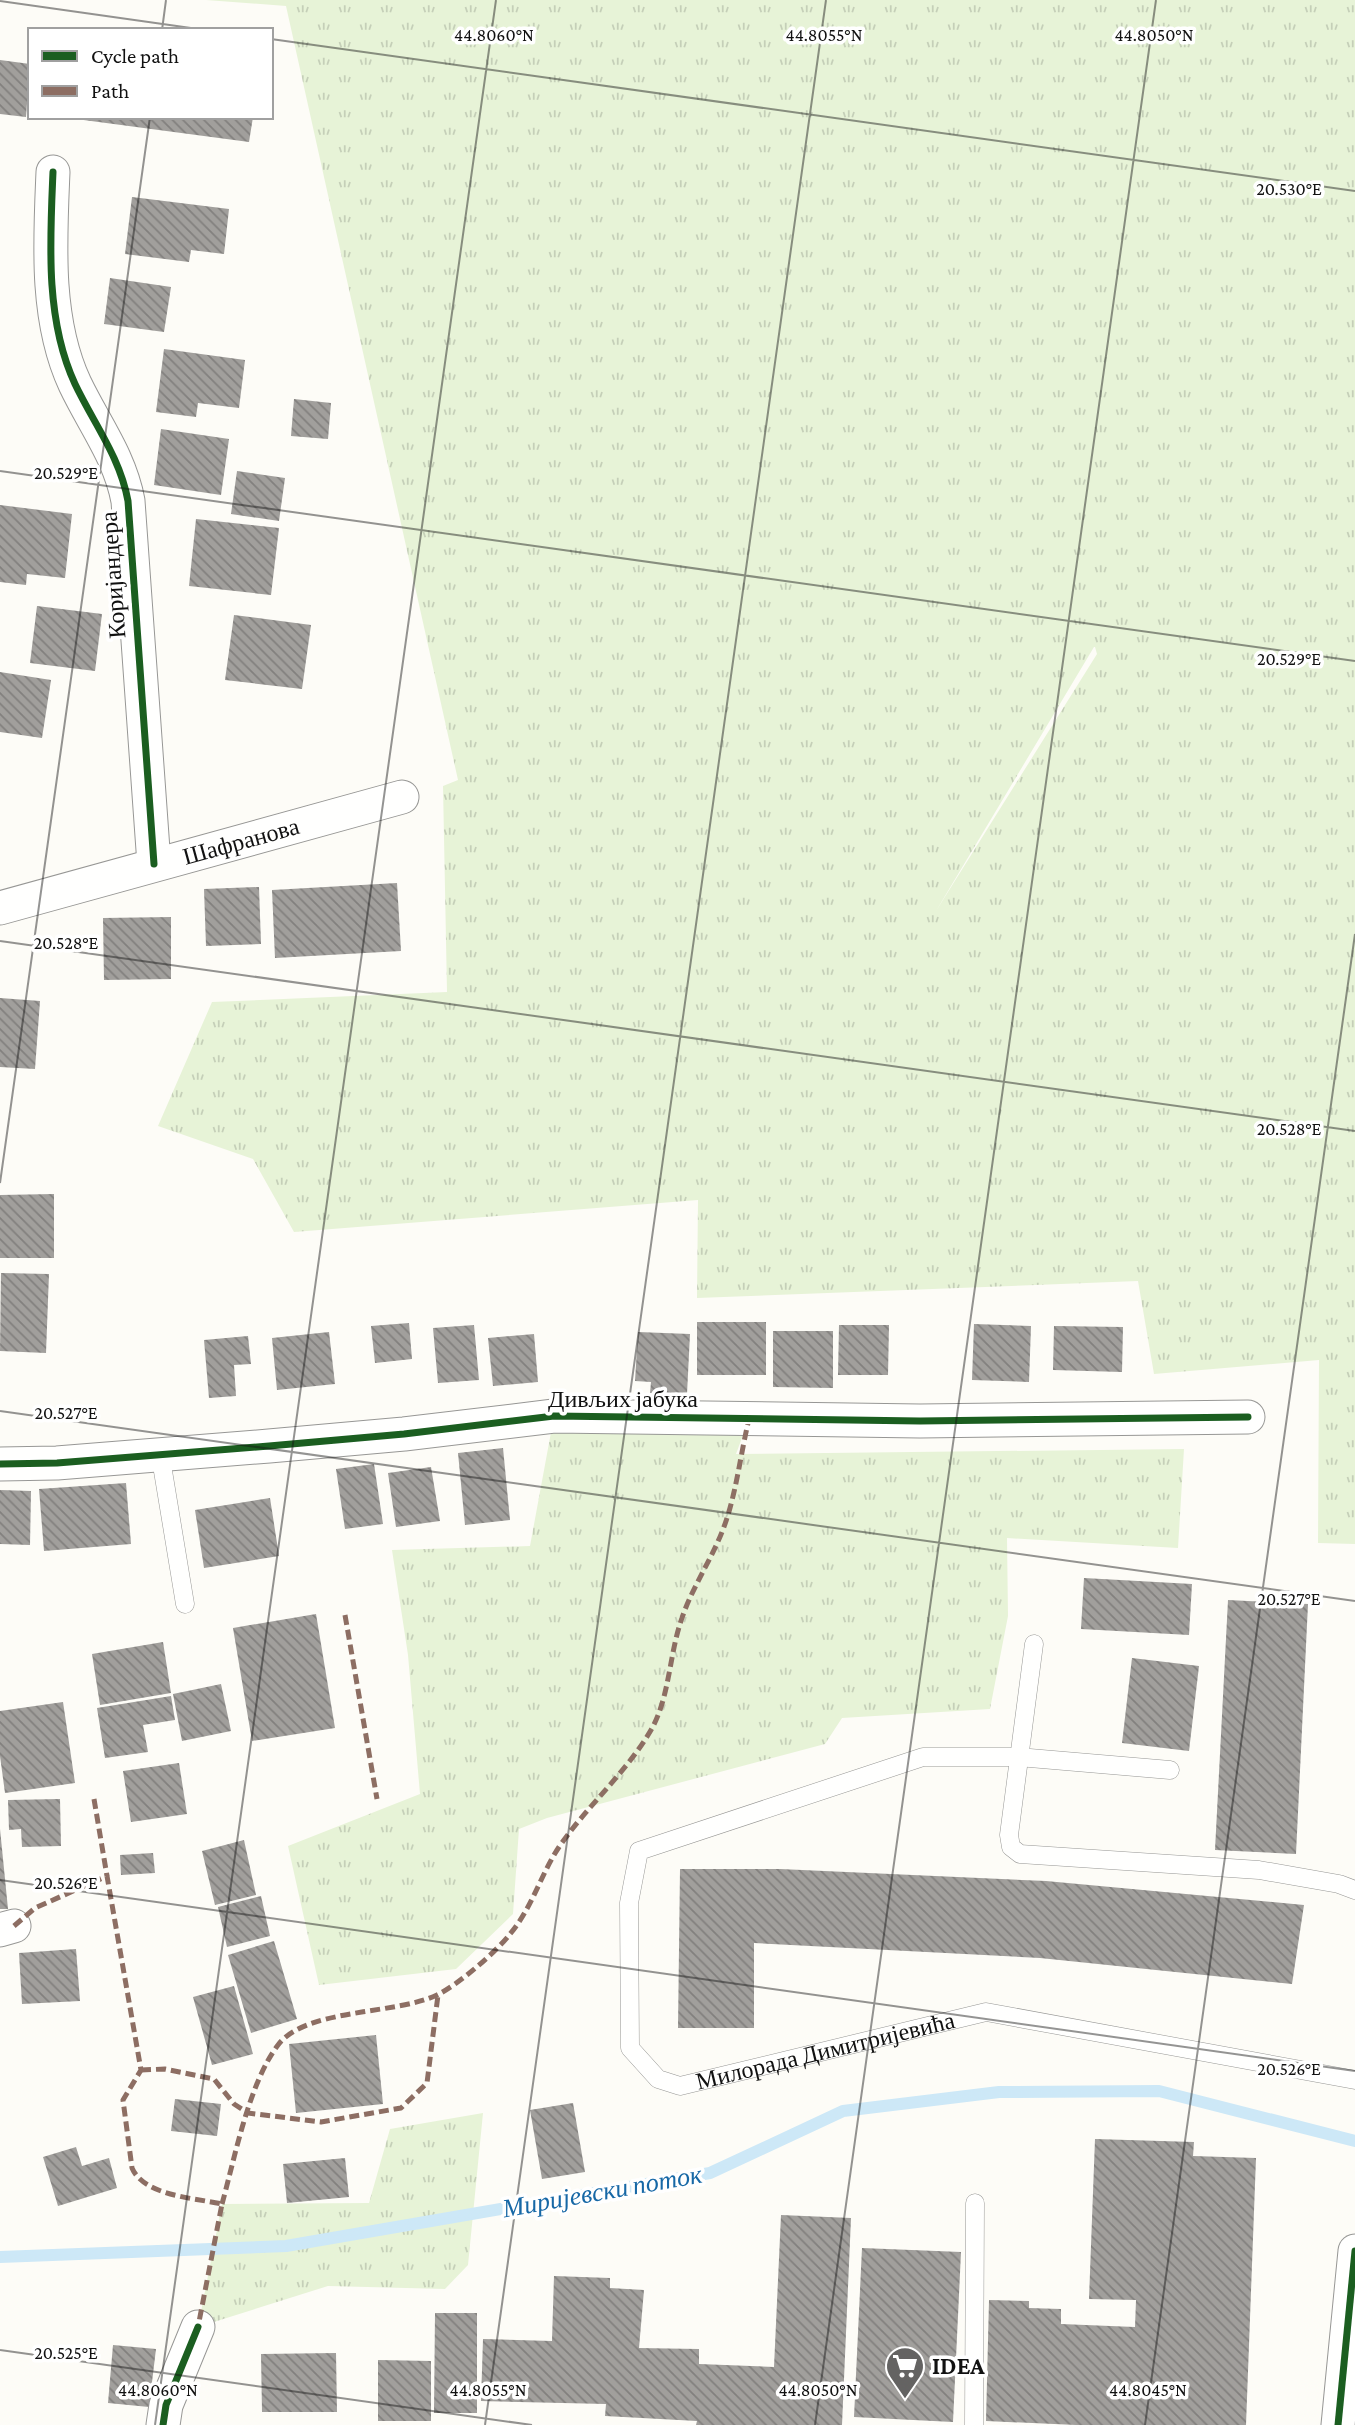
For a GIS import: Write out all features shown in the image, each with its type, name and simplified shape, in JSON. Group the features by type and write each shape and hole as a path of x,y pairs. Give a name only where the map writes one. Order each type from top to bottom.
{"street":[{"name":"Коријандера","path":"53,172 50,242 60,335 75,383 124,479 128,501 154,864"},
{"name":"Шафранова","path":"0,908 401,796"},
{"name":"Дивљих јабука","path":"0,1464 57,1463 404,1434 554,1416 920,1421 1248,1417"},
{"path":"1338,2425 1355,2251"},
{"path":"163,2425 166,2405 198,2327"}],"lane":[{"path":"160,1453 185,1604"},
{"path":"1034,1644 1009,1835 1011,1847 1020,1854 1259,1870 1339,1884 1355,1890"},
{"name":"Милорада Димитријевића","path":"1170,1770 1018,1758 923,1757 639,1851 629,1903 630,2048 645,2068 658,2079 680,2086 986,2012 1355,2080"},
{"path":"974,2425 975,2203"}],"green space":[{"path":"206,0 1355,0 1355,1544 1318,1543 1319,1360 1154,1374 1138,1281 697,1298 698,1200 294,1232 253,1159 158,1126 212,1002 447,992 443,786 458,780 286,6","holes":["1094,647 1097,654 936,911"]},
{"path":"554,1416 749,1419 736,1454 1184,1449 1178,1548 1007,1538 1008,1616 990,1709 842,1718 825,1744 547,1818 519,1829 513,1914 456,1969 319,1985 288,1846 420,1794 408,1655 392,1550 530,1546"},
{"path":"483,2113 468,2265 445,2289 328,2286 198,2327 222,2204 369,2203 390,2129"}],"building":[{"path":"0,60 28,64 26,117 0,114"},
{"path":"76,119 253,119 249,142"},
{"path":"132,197 229,209 224,254 191,250 189,262 125,254"},
{"path":"110,278 171,287 164,332 104,324"},
{"path":"164,349 245,360 239,408 198,403 196,417 156,412"},
{"path":"294,399 331,403 328,439 291,436"},
{"path":"161,429 229,439 221,495 154,485"},
{"path":"237,471 285,478 279,521 231,514"},
{"path":"0,505 72,514 65,578 27,574 26,585 0,582"},
{"path":"196,519 279,528 271,595 189,586"},
{"path":"37,606 102,614 95,671 30,663"},
{"path":"234,615 311,625 302,689 225,680"},
{"path":"0,672 51,680 42,738 0,732"},
{"path":"397,883 401,951 275,958 272,890"},
{"path":"259,887 261,944 206,946 204,889"},
{"path":"171,917 171,979 104,980 103,918"},
{"path":"0,998 40,1001 35,1069 0,1067"},
{"path":"54,1194 54,1258 0,1258 0,1195"},
{"path":"1,1273 49,1274 46,1353 0,1351"},
{"path":"697,1322 766,1322 766,1375 697,1375"},
{"path":"409,1323 412,1359 375,1363 371,1326"},
{"path":"974,1324 1031,1326 1029,1382 972,1380"},
{"path":"474,1325 479,1380 438,1383 433,1328"},
{"path":"839,1325 889,1325 888,1375 838,1375"},
{"path":"1054,1326 1123,1327 1122,1372 1053,1370"},
{"path":"773,1331 833,1331 833,1388 773,1387"},
{"path":"329,1332 335,1384 277,1390 272,1338"},
{"path":"638,1332 690,1334 687,1394 650,1393 651,1382 635,1381"},
{"path":"534,1334 538,1382 493,1386 488,1338"},
{"path":"248,1336 251,1364 234,1365 236,1396 209,1398 204,1340"},
{"path":"503,1448 510,1520 465,1525 458,1453"},
{"path":"374,1464 383,1524 345,1529 336,1469"},
{"path":"431,1467 440,1521 396,1527 388,1473"},
{"path":"126,1483 131,1544 44,1551 39,1489"},
{"path":"0,1490 31,1491 30,1545 0,1544"},
{"path":"270,1498 279,1556 204,1568 195,1510"},
{"path":"1084,1578 1192,1584 1189,1635 1081,1629"},
{"path":"1228,1600 1308,1604 1296,1854 1215,1850"},
{"path":"316,1614 335,1728 252,1741 233,1628"},
{"path":"163,1642 171,1693 100,1705 92,1654"},
{"path":"1132,1658 1199,1666 1189,1751 1122,1743"},
{"path":"221,1684 231,1731 182,1741 173,1694"},
{"path":"171,1696 175,1720 143,1725 148,1752 105,1758 97,1708"},
{"path":"63,1702 75,1783 5,1793 0,1756 0,1711"},
{"path":"179,1763 187,1814 131,1822 123,1771"},
{"path":"60,1799 61,1846 22,1847 21,1829 9,1830 8,1800"},
{"path":"0,1829 8,1909 0,1909"},
{"path":"244,1840 256,1895 215,1905 202,1851"},
{"path":"153,1853 155,1873 121,1875 120,1855"},
{"path":"680,1869 780,1869 1046,1881 1304,1905 1292,1984 1040,1958 754,1943 754,2028 678,2028"},
{"path":"261,1896 270,1936 227,1947 218,1907"},
{"path":"274,1941 297,2019 251,2033 228,1955"},
{"path":"76,1949 80,2001 22,2004 19,1953"},
{"path":"234,1986 253,2054 212,2065 193,1997"},
{"path":"376,2035 383,2104 296,2113 289,2044"},
{"path":"175,2099 221,2104 217,2136 171,2131"},
{"path":"573,2103 585,2172 542,2179 530,2110"},
{"path":"1095,2139 1194,2142 1193,2156 1256,2158 1246,2425 1076,2425 986,2421 989,2300 1029,2301 1029,2308 1061,2309 1061,2324 1135,2327 1136,2300 1089,2299"},
{"path":"76,2147 82,2166 109,2158 117,2188 58,2206 43,2157"},
{"path":"345,2158 349,2197 287,2203 283,2164"},
{"path":"781,2215 851,2218 842,2425 696,2425 697,2421 605,2416 606,2404 481,2401 483,2339 552,2341 554,2276 610,2278 610,2288 644,2290 639,2348 699,2349 699,2364 774,2367"},
{"path":"862,2248 961,2252 953,2422 854,2417"},
{"path":"435,2313 477,2313 477,2413 434,2413"},
{"path":"113,2345 156,2349 149,2407 108,2403"},
{"path":"336,2353 337,2412 262,2412 261,2354"},
{"path":"378,2360 431,2361 431,2421 378,2421"}],"waterway":[{"name":"Миријевски поток","path":"0,2257 286,2246 710,2173 843,2111 999,2092 1159,2091 1355,2141"}],"marked path":[{"path":"222,2204 251,2100 278,2045 291,2033 309,2024 398,2006 437,1995 476,1968 518,1924 559,1847 641,1746 662,1704 686,1607 727,1519 749,1419"},
{"path":"345,1615 377,1799"},
{"path":"94,1799 107,1876"},
{"path":"14,1926 35,1908 107,1876 141,2070 123,2100 132,2168 147,2185 159,2190 222,2204 198,2327"},
{"path":"141,2070 165,2069 214,2079 234,2104 248,2113 321,2122 401,2108 427,2083 438,1995"}],"cycle path":[{"path":"53,172 51,253 58,334 75,384 113,455 128,501 154,864"},
{"path":"0,1464 57,1463 269,1446 404,1434 554,1416 920,1421 1248,1417"},
{"path":"1338,2425 1355,2251"},
{"path":"163,2425 166,2405 198,2327"}],"place":[{"name":"IDEA","path":"905,2400"}]}
